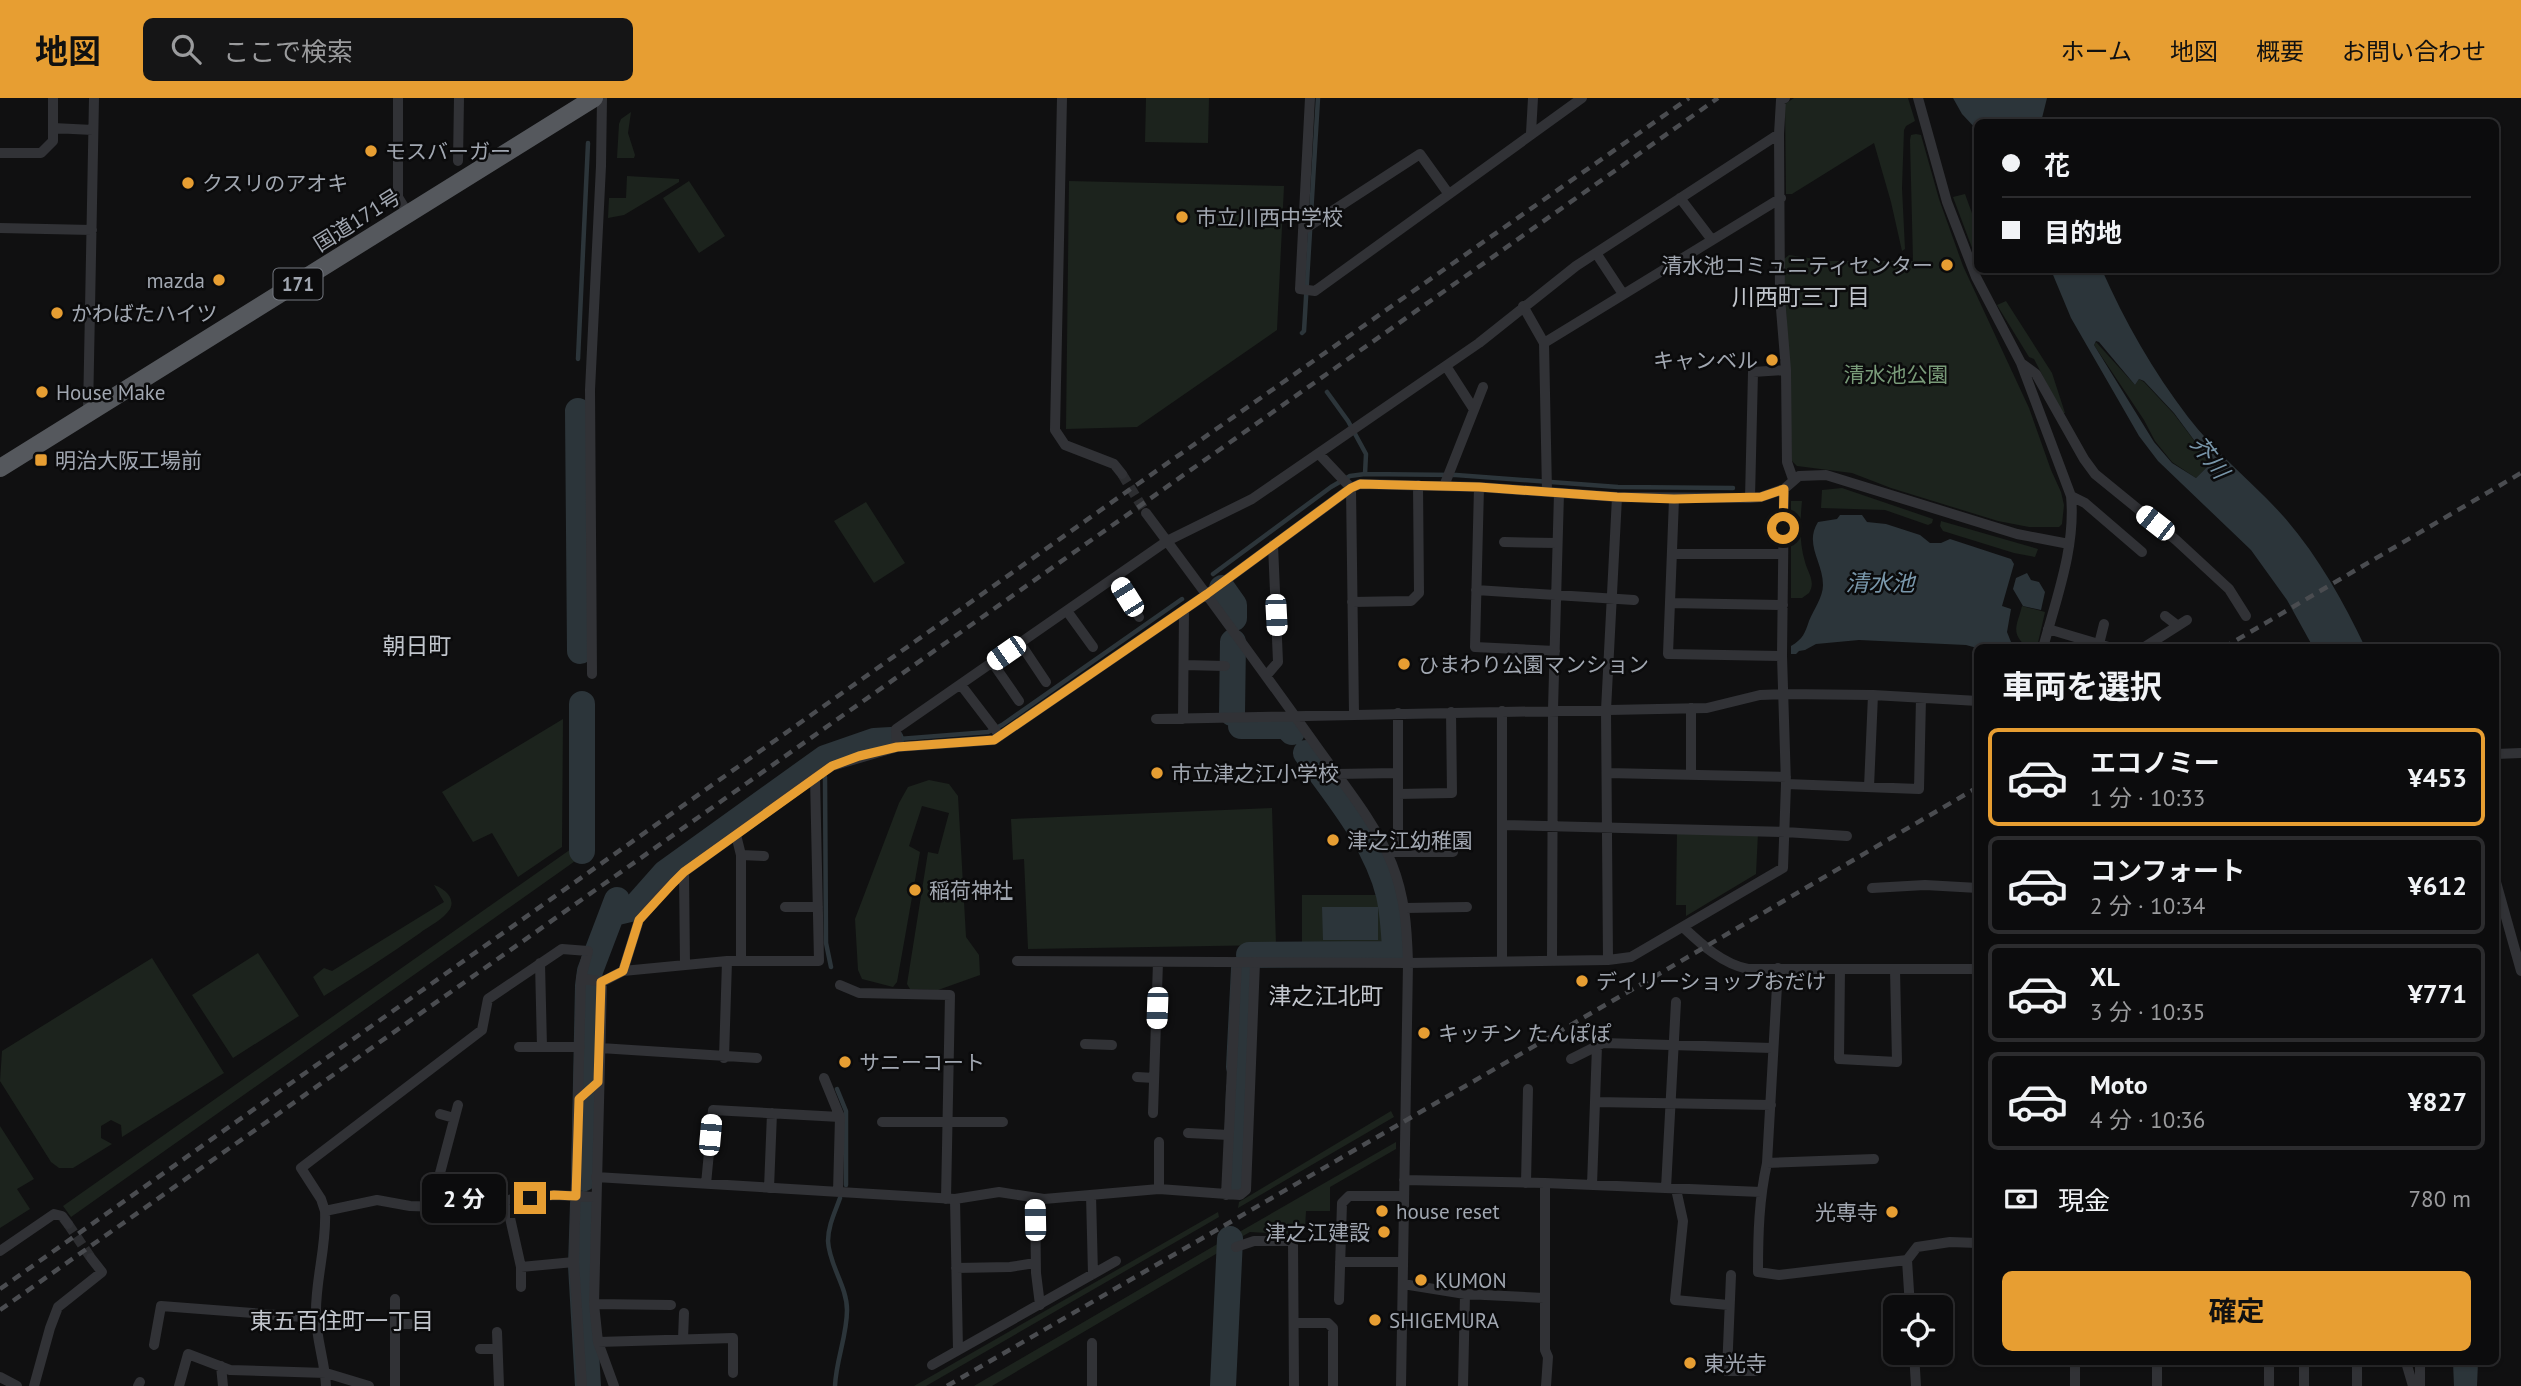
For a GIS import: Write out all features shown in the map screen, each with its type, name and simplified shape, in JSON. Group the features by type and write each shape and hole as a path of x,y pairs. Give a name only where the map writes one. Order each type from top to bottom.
{"highway":[{"name":"国道171号","path":"0,468 594,98"}],"street":[{"path":"0,153 41,153 53,141 53,98"},
{"path":"88,414 94,98"},
{"path":"398,98 398,197 409,215"},
{"path":"458,161 459,98"},
{"path":"592,674 590,390 602,98"},
{"path":"1062,98 1055,430 1065,445 1114,464 1122,474"},
{"path":"1310,98 1300,289 1315,291 1582,98"},
{"path":"1531,133 1533,98"},
{"path":"1785,98 1781,100 1779,134 1780,297 1786,370 1787,462 1793,479"},
{"path":"1918,98 1947,202 1974,272"},
{"path":"53,128 93,130"},
{"path":"897,747 896,729 1167,541 1252,499 1319,454 1479,343 1523,306 1596,253 1779,134"},
{"path":"1303,230 1420,154 1448,193"},
{"path":"1680,198 1712,240"},
{"path":"1544,343 1781,198"},
{"path":"0,228 92,230"},
{"path":"1596,253 1623,295"},
{"path":"1974,273 2021,363 2057,465 2071,496 2069,544 2044,644"},
{"path":"1523,306 1544,343 1550,487 1557,543 1552,960"},
{"path":"2021,363 2036,374 2095,474 2176,540 2229,589 2246,616"},
{"path":"1446,366 1474,408"},
{"path":"1750,498 1753,372 1786,370"},
{"path":"1444,486 1483,387"},
{"path":"1319,454 1351,488 1354,714"},
{"path":"623,971 639,920 684,872 815,777 850,759 897,747 994,740 1207,594 1360,484 1550,487 1617,497 1750,498 1784,489 1793,479 1806,474 1836,477 2017,534 2069,544"},
{"path":"1352,602 1411,601 1419,593 1419,485"},
{"path":"1479,487 1475,646 1555,651"},
{"path":"1017,961 1408,963 1608,960 1631,957 1783,868 1786,781 1782,656 1784,489"},
{"path":"2071,496 2085,503 2142,552"},
{"path":"1608,960 1606,710 1617,497"},
{"path":"1674,499 1668,654 1782,656"},
{"path":"1146,513 1392,852"},
{"path":"1504,542 1557,543"},
{"path":"1266,676 1278,662 1273,545"},
{"path":"1672,554 1783,554"},
{"path":"1115,578 1139,617"},
{"path":"1476,590 1634,600"},
{"path":"1670,603 1783,605"},
{"path":"1183,719 1184,610"},
{"path":"1066,611 1093,646"},
{"path":"2149,644 2183,623 2165,616"},
{"path":"2099,644 2104,624"},
{"path":"2048,629 2093,644"},
{"path":"1020,643 1046,682"},
{"path":"992,663 1018,701"},
{"path":"1184,665 1226,666"},
{"path":"961,685 1000,736"},
{"path":"1156,719 1707,708 1760,695 1783,694 1873,695 1974,701"},
{"path":"1868,787 1873,695"},
{"path":"1607,773 1691,775 1919,789 1921,698"},
{"path":"1691,708 1691,775"},
{"path":"1502,711 1502,961"},
{"path":"1398,794 1452,793 1451,712"},
{"path":"1398,713 1398,794 1392,863 1405,908 1408,963 1401,1386"},
{"path":"2499,754 2521,753"},
{"path":"1336,774 1398,773"},
{"path":"590,980 623,971 727,961 819,961 815,777"},
{"path":"1502,825 1847,836"},
{"path":"736,835 741,855 741,961"},
{"path":"1392,852 1453,852"},
{"path":"741,855 764,856"},
{"path":"684,872 685,965"},
{"path":"1872,888 1924,885 1974,888"},
{"path":"2499,893 2521,971"},
{"path":"785,907 818,907"},
{"path":"1405,908 1467,907"},
{"path":"1684,928 1735,966 1748,969 1974,971"},
{"path":"326,1386 316,1318 317,1278 326,1231 325,1212 321,1199 302,1168 482,1030 488,999 562,950 588,951 589,1049 583,1095 574,1262 586,1329 598,1342 614,1386"},
{"path":"724,1058 727,961"},
{"path":"1153,1114 1158,962"},
{"path":"1226,1195 1237,962"},
{"path":"577,1183 596,1180 706,1184 950,1199 999,1192 1035,1198 1159,1189 1240,1195 1246,1190 1255,962"},
{"path":"540,963 542,1047"},
{"path":"1777,968 1771,1105 1767,1163 1761,1192 1758,1272 1779,1275 1907,1260"},
{"path":"1840,969 1839,1059 1897,1062 1895,969"},
{"path":"582,1386 586,1329 594,1304 598,1082 589,1049 590,980"},
{"path":"840,985 859,993 950,995 947,1123 958,1350"},
{"path":"1676,1002 1671,1188 1683,1221 1675,1300 1728,1305"},
{"path":"1571,1059 1603,1043 1772,1048"},
{"path":"1085,1044 1111,1045"},
{"path":"1592,1185 1597,1046"},
{"path":"519,1047 757,1058"},
{"path":"1137,1077 1154,1078"},
{"path":"1232,1077 1251,1077"},
{"path":"824,1078 840,1117 838,1192"},
{"path":"583,1095 598,1082"},
{"path":"1526,1183 1528,1089"},
{"path":"1595,1102 1771,1105"},
{"path":"431,1207 458,1105"},
{"path":"706,1184 713,1110 840,1117"},
{"path":"769,1188 772,1113"},
{"path":"440,1114 454,1118"},
{"path":"882,1122 1003,1122"},
{"path":"1188,1133 1229,1135"},
{"path":"1159,1142 1159,1189"},
{"path":"1767,1163 1874,1158"},
{"path":"1404,1180 1761,1192"},
{"path":"1545,1183 1544,1298 1545,1350 1548,1357 1546,1386"},
{"path":"325,1212 377,1200 431,1207 554,1195 595,1197"},
{"path":"1091,1195 1093,1274"},
{"path":"1339,1300 1342,1203 1349,1196 1404,1196"},
{"path":"1035,1198 1035,1263 1040,1305"},
{"path":"506,1200 521,1267 521,1287"},
{"path":"0,1251 54,1214 62,1216 68,1224"},
{"path":"1236,1247 1254,1241 1293,1241 1294,1386"},
{"path":"1909,1295 1907,1260 1917,1247 1950,1242 1974,1243"},
{"path":"34,1386 58,1307 102,1272 91,1258"},
{"path":"932,1365 1116,1261"},
{"path":"521,1267 574,1262"},
{"path":"1340,1262 1403,1262"},
{"path":"956,1268 1010,1267 1035,1263"},
{"path":"1731,1275 1727,1371 1756,1371"},
{"path":"1403,1284 1465,1294 1544,1298"},
{"path":"1463,1386 1465,1294"},
{"path":"395,1299 395,1386"},
{"path":"594,1304 671,1305"},
{"path":"154,1345 161,1306 316,1318"},
{"path":"684,1313 684,1339"},
{"path":"1294,1323 1328,1323 1333,1328 1333,1386"},
{"path":"395,1324 410,1324"},
{"path":"497,1332 499,1386"},
{"path":"598,1342 733,1338 733,1373"},
{"path":"1092,1343 1092,1386"},
{"path":"480,1349 497,1349"},
{"path":"179,1386 188,1354 230,1370 326,1373 369,1386"},
{"path":"1915,1365 1916,1386"},
{"path":"2075,1365 2075,1386"},
{"path":"2157,1365 2157,1386"},
{"path":"2269,1365 2269,1386"},
{"path":"2304,1365 2304,1386"},
{"path":"2357,1365 2357,1386"},
{"path":"2407,1365 2413,1386"},
{"path":"2420,1365 2420,1386"},
{"path":"221,1366 223,1386"},
{"path":"0,1377 17,1386"}],"green space":[{"path":"1146,98 1209,98 1208,143 1145,142"},
{"path":"1794,98 1908,98 1915,121 1904,130 1902,188 1905,249 1902,251 1874,143 1792,194 1786,194 1785,104"},
{"path":"631,112 628,133 635,155 634,158 617,158 619,124 621,119"},
{"name":"清水池公園","path":"1911,135 1921,135 1939,199 1963,266 2029,408 2061,492 2064,505 2062,524 2059,527 2029,527 1998,521 1852,473 1797,466 1792,461 1784,259 1789,255 1828,261 1913,261 1910,140"},
{"path":"627,176 679,179 679,182 624,215 608,218 609,198 626,198"},
{"path":"689,181 725,236 699,253 663,198"},
{"name":"市立川西中学校","path":"1069,181 1284,186 1277,330 1137,427 1066,429"},
{"path":"1965,194 1974,219 1974,253 1953,197"},
{"path":"2006,301 2052,373 2065,413 2062,413 2034,359 2029,357 1997,305"},
{"path":"2096,342 2135,385 2139,379 2144,382 2174,414 2211,463 2196,478 2172,462 2155,441 2094,345"},
{"path":"1842,488 1933,519 1932,523 1928,525 1885,510 1821,508 1822,490"},
{"path":"1791,501 1802,501 1802,547 1812,581 1809,593 1802,598 1791,598"},
{"path":"866,502 905,563 874,583 834,521"},
{"path":"1941,521 2038,549 2035,557 2014,553 1943,531"},
{"path":"2022,606 2045,612 2038,644 2024,644 2018,638 2017,624"},
{"path":"563,719 562,847 518,877 492,833 473,842 442,792"},
{"name":"稲荷神社","path":"929,780 949,784 958,796 966,937 979,955 980,975 938,990 910,989 907,984 928,852 938,854 949,813 922,806 909,846 920,852 897,982 893,987 862,979 858,970 855,919 899,803 908,787"},
{"path":"1272,808 1276,945 1028,949 1024,859 1013,860 1011,819"},
{"path":"1677,831 1758,833 1756,874 1686,916 1686,905 1676,905"},
{"path":"571,849 578,859 71,1217 63,1206"},
{"path":"434,885 450,897 450,909 444,916 324,996 313,977 324,968 332,971 444,902"},
{"path":"1302,895 1386,895 1390,917 1390,952 1302,952"},
{"path":"258,953 299,1016 233,1058 192,995"},
{"path":"152,958 224,1073 122,1137 121,1125 111,1120 101,1126 101,1138 112,1144 73,1168 59,1168 51,1162 0,1081 2,1051"},
{"path":"1391,1111 1394,1117 1238,1208 1239,1202"},
{"path":"0,1126 34,1179 17,1189 30,1209 0,1228"},
{"path":"1396,1142 1396,1149 1330,1187 1330,1211 1306,1211 1305,1229 1288,1229 1288,1234 1250,1232 1234,1241 1234,1235"},
{"path":"1218,1212 1219,1217 926,1386 914,1386"},
{"path":"1226,1239 1226,1248 992,1386 974,1386"}],"water":[{"path":"1953,98 2047,98 2042,119 1974,119 1974,127 1962,114"},
{"name":"芥川","path":"2052,273 2103,273 2140,346 2175,400 2210,443 2272,504 2308,547 2329,579 2364,644 2311,644 2287,600 2251,550 2158,461 2139,436 2071,318","holes":["2096,341 2135,385 2139,379 2144,381 2174,413 2211,463 2196,478 2172,463 2154,442 2094,345"]},
{"name":"清水池","path":"1840,515 1862,515 1867,522 1886,524 1920,535 1930,543 1941,543 1950,539 2011,559 2014,564 2002,606 2011,609 2007,632 2012,644 1974,644 1974,647 1859,640 1816,644 1791,654 1791,646 1805,632 1823,590 1813,546 1814,530 1818,522 1837,519"},
{"path":"2027,573 2031,580 2039,582 2045,592 2041,610 2023,606 2013,589 2016,578"},
{"path":"1322,907 1378,907 1378,940 1323,940"},
{"path":"2453,1365 2478,1365 2477,1386 2454,1386"}],"waterway":[{"path":"1302,333 1318,98"},
{"path":"578,359 588,143"},
{"path":"1327,392 1348,421 1366,454 1365,474"},
{"path":"578,411 580,651"},
{"path":"1213,574 1331,487 1350,476 1456,475 1618,487 1733,488"},
{"path":"1222,588 1234,605 1234,618"},
{"path":"899,739 988,732 1002,725 1182,599"},
{"path":"1232,713 1233,642"},
{"path":"582,704 582,851"},
{"path":"1241,726 1286,726 1292,732"},
{"path":"613,913 634,908 665,873 825,758 874,741 891,740"},
{"path":"1249,955 1390,954 1395,949 1389,895 1375,856 1354,820 1306,753"},
{"path":"825,777 826,943 831,967"},
{"path":"584,1178 588,986 590,971 617,900"},
{"path":"1239,1067 1244,969"},
{"path":"837,1089 846,1111 846,1185"},
{"path":"1236,1186 1239,1089"},
{"path":"835,1386 847,1310 828,1241 830,1224 840,1198"},
{"path":"583,1204 581,1266 588,1386"},
{"path":"1223,1386 1230,1239"}],"tunnel":[{"path":"1122,474 1146,513"},
{"path":"68,1224 91,1258"}],"railway":[{"path":"0,1289 1122,495 1689,98"},
{"path":"0,1310 1718,98"},
{"path":"2230,644 2521,473"},
{"path":"947,1386 1974,789"}],"place":[{"name":"モスバーガー","path":"371,151"},
{"name":"クスリのアオキ","path":"188,183"},
{"name":"市立川西中学校","path":"1182,217"},
{"name":"清水池コミュニティセンター","path":"1947,265"},
{"name":"mazda","path":"219,280"},
{"name":"かわばたハイツ","path":"57,313"},
{"name":"キャンベル","path":"1772,360"},
{"name":"House Make","path":"42,392"},
{"name":"明治大阪工場前","path":"41,460"},
{"name":"ひまわり公園マンション","path":"1404,664"},
{"name":"市立津之江小学校","path":"1157,773"},
{"name":"津之江幼稚園","path":"1333,840"},
{"name":"稲荷神社","path":"915,890"},
{"name":"デイリーショップおだけ","path":"1582,981"},
{"name":"キッチン たんぽぽ","path":"1424,1033"},
{"name":"サニーコート","path":"845,1062"},
{"name":"house reset","path":"1382,1211"},
{"name":"光専寺","path":"1892,1212"},
{"name":"津之江建設","path":"1384,1232"},
{"name":"KUMON","path":"1421,1280"},
{"name":"SHIGEMURA","path":"1375,1320"},
{"name":"東光寺","path":"1690,1363"}],"district":[{"name":"川西町三丁目","path":"1801,296"},
{"name":"朝日町","path":"417,645"},
{"name":"津之江北町","path":"1326,995"},
{"name":"東五百住町一丁目","path":"342,1320"}],"route":[{"path":"530,1198 576,1196 579,1099 598,1082 601,982 623,971 639,920 684,872 832,766 897,747 994,740 1207,594 1351,488 1360,484 1479,487 1674,499 1761,497 1784,489 1783,528"}]}
